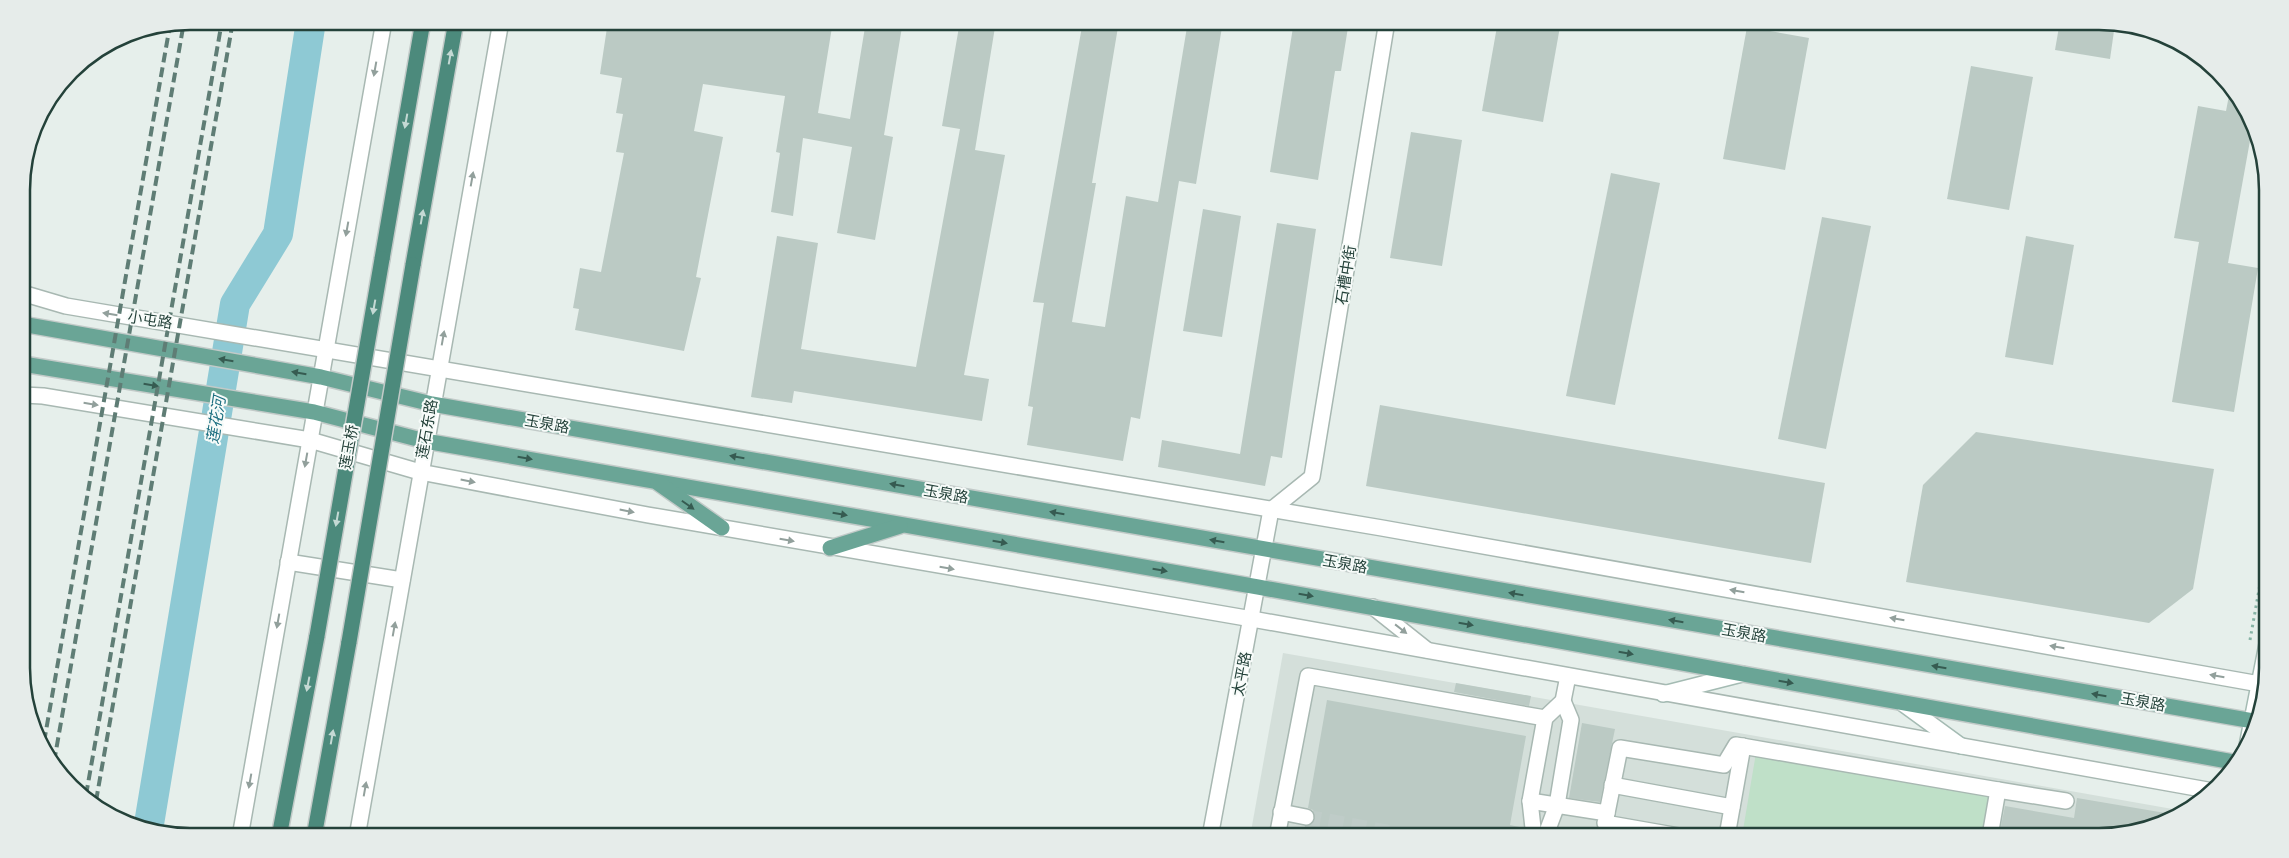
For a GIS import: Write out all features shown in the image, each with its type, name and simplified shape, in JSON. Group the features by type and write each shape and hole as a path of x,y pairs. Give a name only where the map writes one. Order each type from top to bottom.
{"highway":[{"name":"莲玉桥","path":"281,828 317,636 421,30"},
{"path":"316,828 454,30"}],"main road":[{"name":"小屯路","path":"30,325 321,376"},
{"path":"30,365 314,412 425,441 1258,587 2229,761"},
{"name":"玉泉路","path":"321,376 432,404 2250,721"},
{"path":"655,481 722,528"},
{"path":"830,548 904,525"}],"street":[{"path":"242,828 382,30"},
{"name":"莲石东路","path":"359,828 425,441 499,30"},
{"name":"石槽中街","path":"1271,510 1312,477 1386,30"},
{"name":"小屯路","path":"30,295 66,306 438,368"},
{"path":"438,368 1271,510 2258,683"},
{"path":"30,395 310,440 420,472 830,548 1252,619 2203,789"},
{"name":"太平路","path":"1212,828 1271,510"},
{"path":"288,562 402,580"},
{"path":"1373,608 1428,651"},
{"path":"1664,694 1742,674"},
{"path":"1279,828 1308,676 1545,718"},
{"path":"1548,828 1557,805 1571,720 1563,701 1568,676"},
{"path":"1533,828 1530,801 1545,718 1563,701"},
{"path":"1902,702 1961,746"},
{"path":"1630,828 1605,824 1620,748 1724,765 1736,744 2066,801"},
{"path":"1728,828 1743,746"},
{"path":"1612,785 1732,807"},
{"path":"1991,828 1998,790"},
{"path":"1530,801 1607,813"},
{"path":"1282,812 1306,816"}],"shaded area":[{"path":"1283,653 2174,809 2151,820 2110,828 1252,828"}],"green space":[{"path":"1756,753 1991,795 1985,828 1743,828"}],"building":[{"path":"607,30 832,30 818,113 850,119 865,30 902,30 884,135 893,137 875,240 837,233 852,147 803,138 793,216 771,212 780,153 776,152 785,96 703,84 694,131 723,137 696,277 701,278 684,351 575,330 579,309 573,308 580,268 601,272 624,153 616,152 623,114 616,113 622,78 600,74"},
{"path":"958,30 995,30 975,150 1005,155 964,375 989,379 982,421 794,391 792,403 751,397 777,236 818,243 801,349 916,367 960,129 942,126"},
{"path":"1081,30 1118,30 1092,183 1096,183 1072,322 1105,327 1126,196 1158,202 1187,30 1222,30 1196,184 1179,181 1140,419 1131,417 1123,461 1027,445 1033,407 1028,406 1044,303 1033,302"},
{"path":"1293,30 1348,30 1341,71 1335,71 1318,180 1270,172"},
{"path":"1496,30 1559,30 1543,122 1482,111"},
{"path":"1746,30 1764,30 1809,38 1785,170 1723,159"},
{"path":"2058,30 2114,31 2110,59 2055,50"},
{"path":"1971,66 2033,77 2009,210 1947,199"},
{"path":"2229,97 2243,119 2250,138 2228,263 2258,268 2234,412 2172,402 2199,242 2174,238 2198,106 2226,111"},
{"path":"1411,132 1462,140 1442,266 1390,258"},
{"path":"1611,173 1660,183 1615,405 1566,396"},
{"path":"1203,209 1241,216 1222,337 1183,331"},
{"path":"1822,217 1871,226 1826,449 1778,439"},
{"path":"1277,223 1316,229 1282,458 1271,456 1265,486 1158,467 1162,440 1240,454"},
{"path":"2026,236 2074,245 2053,365 2005,357"},
{"path":"1380,405 1825,483 1811,563 1366,486"},
{"path":"1976,432 2214,469 2193,589 2149,623 1906,582 1923,485"},
{"path":"1456,683 1531,696 1529,706 1454,692"},
{"path":"1327,700 1526,736 1510,825 1524,828 1305,828 1305,826 1313,824 1315,818 1313,810 1308,808"},
{"path":"1582,723 1615,729 1600,802 1569,798"},
{"path":"2077,798 2166,813 2151,820 2110,828 2001,828 2005,806 2074,818"}],"waterway":[{"name":"莲花河","path":"149,823 235,304 278,234 310,30"}],"tunnel":[{"path":"1306,817 1365,828"}],"railway":[{"path":"55,754 183,30"},
{"path":"87,790 220,30"},
{"path":"97,798 231,30"},
{"path":"45,737 169,31"}]}
